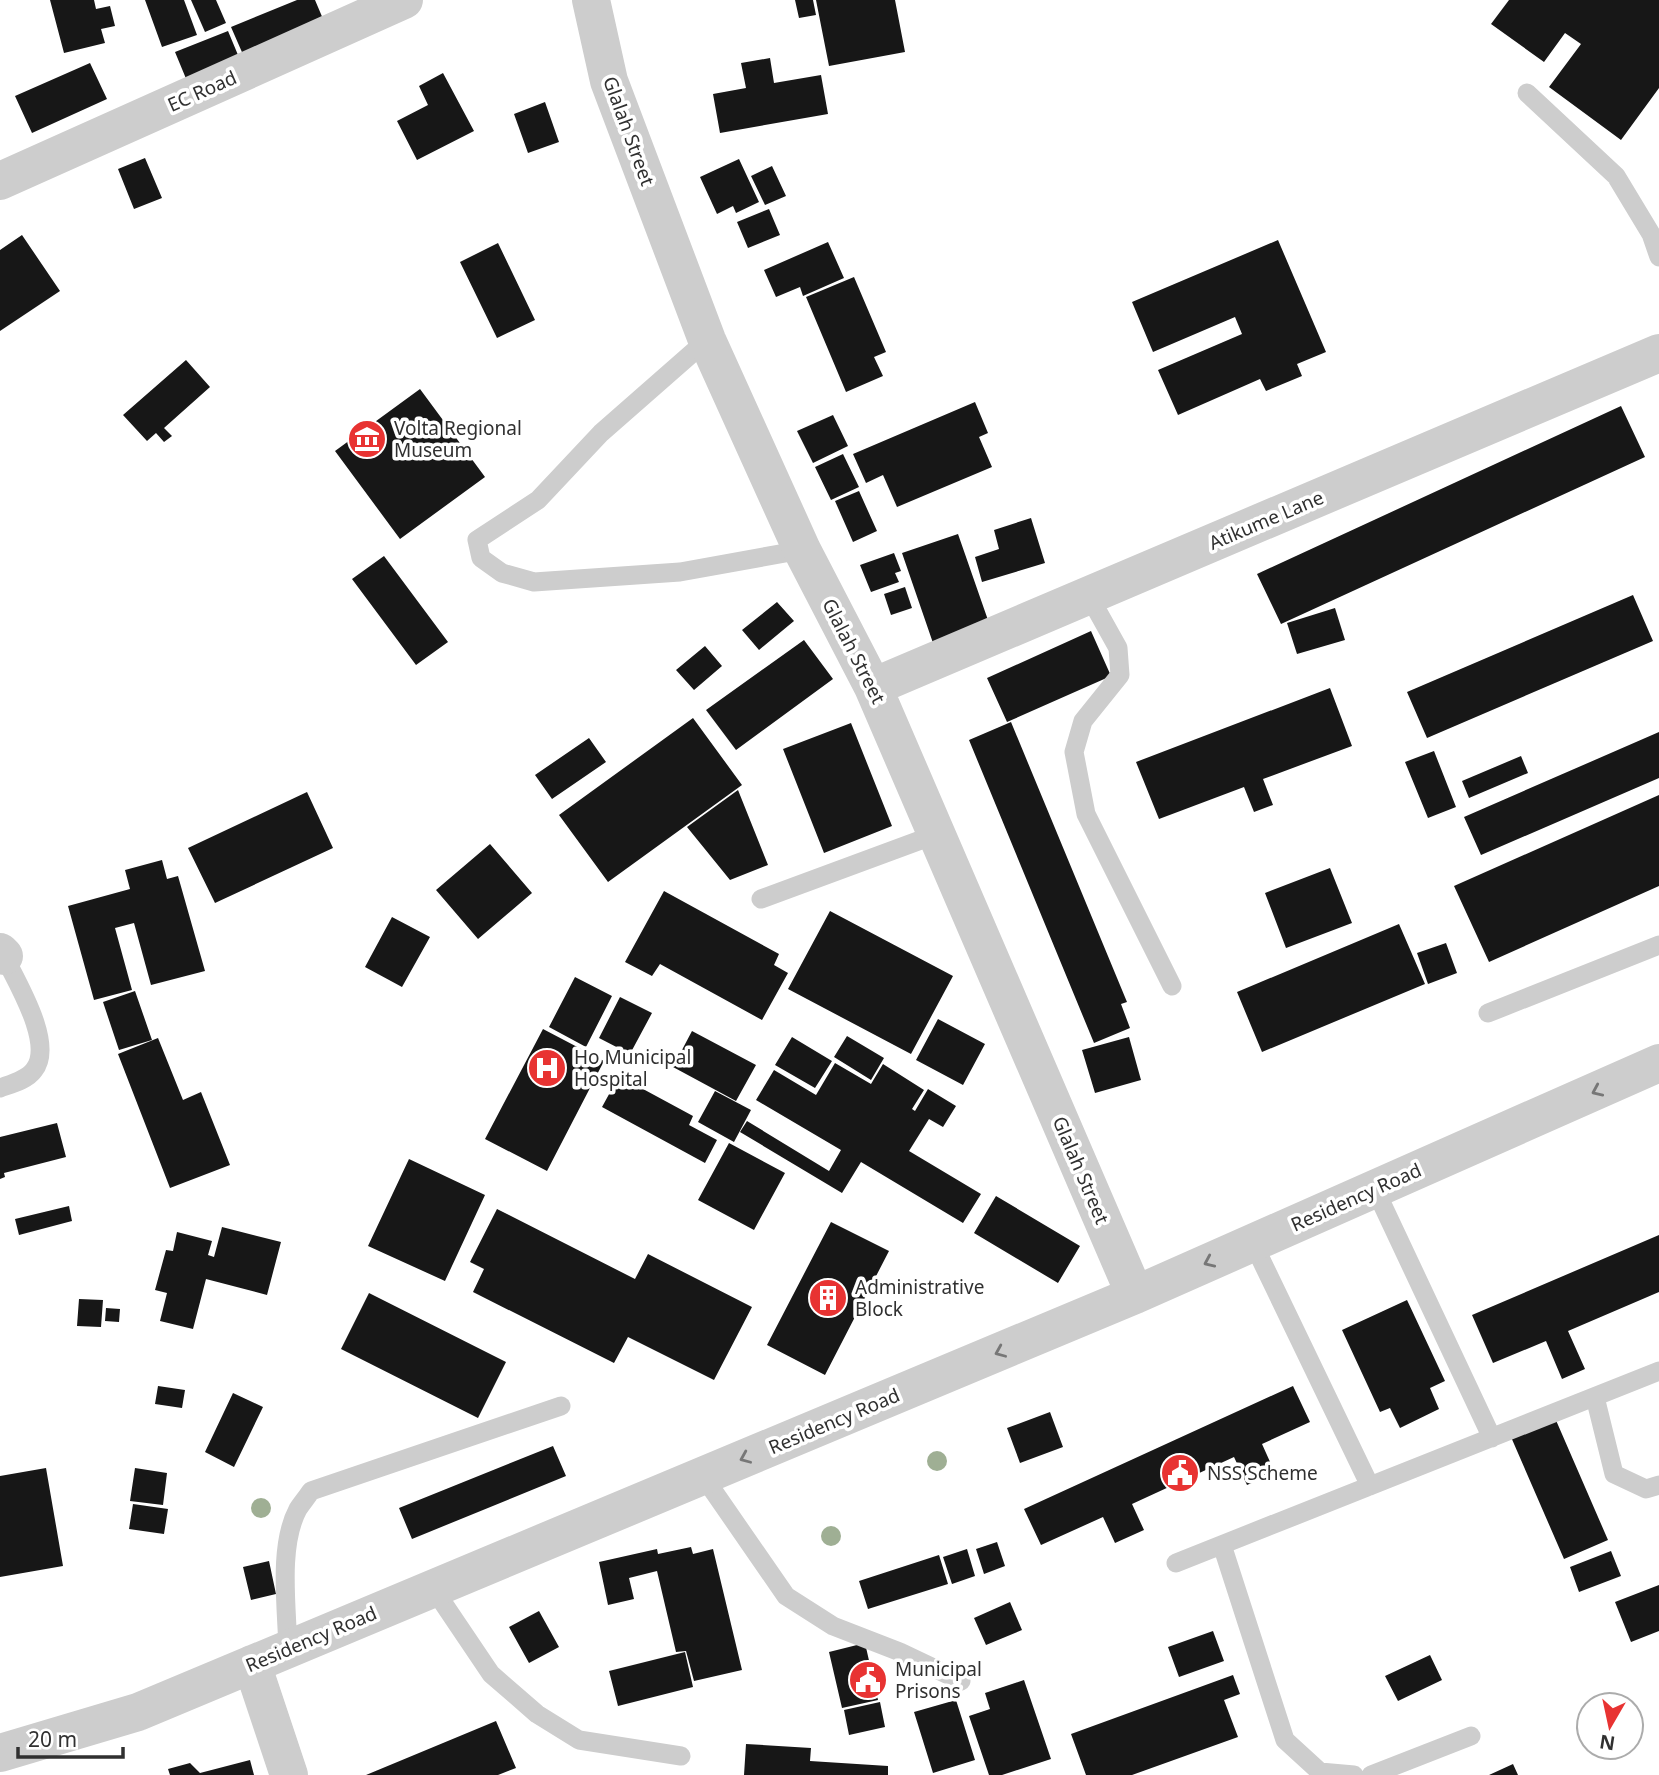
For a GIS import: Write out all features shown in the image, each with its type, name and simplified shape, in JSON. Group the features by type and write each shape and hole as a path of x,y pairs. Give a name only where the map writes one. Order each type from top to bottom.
{"street":[{"name":"EC Road","path":"0,181 404,0"},
{"name":"Glalah Street","path":"592,0 609,81 707,340 803,550 873,687 1135,1295"},
{"name":"Atikume Lane","path":"873,687 1659,353"},
{"name":"Residency Road","path":"0,1753 138,1713 1135,1295 1659,1063"},
{"path":"252,1664 289,1775"}],"lane":[{"path":"1527,93 1616,176 1651,234 1659,257"},
{"path":"707,340 601,433 538,500 477,540 481,558 502,573 534,582 680,572 803,550"},
{"path":"1089,596 1118,648 1120,675 1083,722 1074,752 1086,814 1172,986"},
{"path":"761,900 937,834"},
{"path":"1488,1013 1659,945"},
{"path":"0,1088 28,1076 36,1068 41,1045 31,1009 2,954"},
{"path":"1375,1189 1492,1438"},
{"path":"1253,1243 1370,1486"},
{"path":"1176,1563 1659,1371"},
{"path":"1595,1397 1614,1474 1646,1489 1659,1485"},
{"path":"288,1650 286,1560 290,1532 298,1510 312,1491 562,1406"},
{"path":"703,1476 786,1596 833,1626 900,1652 961,1681"},
{"path":"1222,1545 1285,1740 1320,1772 1354,1775"},
{"path":"433,1588 491,1674 537,1714 579,1740 681,1756"},
{"path":"1371,1775 1471,1736"}],"building":[{"path":"50,0 94,0 96,9 110,6 115,26 101,29 105,43 64,53"},
{"path":"145,0 184,0 197,35 162,47"},
{"path":"191,0 216,0 226,23 205,32"},
{"path":"297,0 315,0 326,26 248,66 231,27"},
{"path":"795,0 813,0 816,15 799,18"},
{"path":"816,0 895,0 905,52 829,66"},
{"path":"1509,0 1659,0 1659,88 1621,140 1549,87 1581,44 1565,33 1544,62 1491,24"},
{"path":"228,31 243,67 187,81 175,52"},
{"path":"770,58 774,83 821,75 828,114 720,133 713,94 746,88 741,63"},
{"path":"90,63 107,99 32,133 15,96"},
{"path":"443,73 474,131 417,160 397,121 428,105 419,86"},
{"path":"545,102 559,142 528,153 514,114"},
{"path":"145,158 162,198 134,209 118,169"},
{"path":"739,159 759,202 736,213 733,206 717,214 700,177"},
{"path":"772,166 786,196 765,205 751,176"},
{"path":"769,209 780,235 748,248 737,222"},
{"path":"22,235 60,291 0,331 0,250"},
{"path":"1278,240 1326,352 1297,364 1302,376 1266,391 1260,379 1178,415 1158,370 1242,334 1235,317 1153,352 1132,302"},
{"path":"828,242 844,278 803,296 800,287 776,297 764,270"},
{"path":"498,243 535,320 497,338 460,262"},
{"path":"854,277 886,352 874,357 883,376 846,392 806,297"},
{"path":"186,360 210,387 164,428 172,436 164,442 156,433 147,441 123,415"},
{"path":"420,389 485,477 400,539 335,451"},
{"path":"975,402 988,433 979,437 992,467 897,507 883,475 866,483 853,454"},
{"path":"1621,406 1645,457 1281,624 1257,574"},
{"path":"833,415 848,446 813,463 797,431"},
{"path":"843,454 859,487 831,500 815,467"},
{"path":"859,491 877,531 853,542 835,501"},
{"path":"1031,518 1045,563 982,582 975,557 999,549 994,530"},
{"path":"958,534 989,623 933,643 902,553"},
{"path":"894,553 901,571 895,573 899,582 871,592 860,565"},
{"path":"384,556 448,642 416,665 352,579"},
{"path":"905,587 912,608 891,615 884,594"},
{"path":"1633,595 1653,641 1427,738 1407,692"},
{"path":"777,602 794,621 759,650 742,630"},
{"path":"1335,608 1345,640 1297,654 1287,623"},
{"path":"1091,631 1111,676 1007,722 987,678"},
{"path":"804,640 833,679 736,750 706,710"},
{"path":"705,646 722,666 694,690 676,670"},
{"path":"1330,688 1352,746 1263,779 1273,805 1254,812 1244,787 1159,819 1136,762"},
{"path":"693,718 742,785 608,882 559,815"},
{"path":"1011,722 1127,1002 1121,1004 1130,1028 1094,1043 969,740"},
{"path":"851,723 892,826 824,853 783,749"},
{"path":"1659,732 1659,778 1481,855 1464,817"},
{"path":"589,738 606,762 552,799 535,775"},
{"path":"1434,751 1456,807 1428,818 1405,762"},
{"path":"1521,756 1528,773 1469,798 1462,781"},
{"path":"738,790 768,865 730,880 687,827"},
{"path":"307,792 333,848 215,903 188,848"},
{"path":"1659,795 1659,886 1489,962 1454,886"},
{"path":"490,844 532,893 478,939 436,890"},
{"path":"162,860 167,879 178,876 205,971 151,985 134,923 115,928 132,990 94,1000 68,906 130,889 125,870"},
{"path":"1330,868 1352,923 1286,948 1265,893"},
{"path":"664,891 779,954 774,965 788,973 762,1020 660,964 652,976 625,962"},
{"path":"830,911 953,976 911,1054 788,989"},
{"path":"392,917 430,937 402,987 365,967"},
{"path":"1399,924 1425,984 1262,1052 1237,992"},
{"path":"1446,943 1457,973 1428,984 1417,953"},
{"path":"575,977 612,996 586,1047 549,1027"},
{"path":"135,991 152,1040 119,1050 103,1002"},
{"path":"620,997 652,1013 630,1054 599,1038"},
{"path":"938,1019 985,1044 963,1085 916,1060"},
{"path":"543,1029 604,1061 547,1171 485,1139"},
{"path":"692,1031 756,1065 736,1101 673,1067"},
{"path":"847,1036 884,1058 871,1080 834,1057"},
{"path":"792,1037 832,1061 815,1088 775,1065"},
{"path":"1129,1037 1141,1080 1095,1093 1082,1050"},
{"path":"158,1038 183,1100 201,1092 230,1165 170,1188 118,1054"},
{"path":"835,1063 871,1084 883,1064 924,1090 912,1109 915,1111 928,1089 956,1106 943,1127 929,1119 909,1151 981,1194 963,1223 861,1162 842,1193 740,1132 747,1121 829,1171 841,1150 756,1100 774,1070 816,1095"},
{"path":"619,1076 693,1116 689,1125 717,1140 705,1163 602,1107"},
{"path":"715,1091 751,1110 734,1142 698,1122"},
{"path":"57,1123 66,1157 4,1173 5,1177 0,1179 0,1137"},
{"path":"729,1143 785,1173 754,1230 698,1200"},
{"path":"409,1159 485,1195 445,1281 368,1246"},
{"path":"996,1196 1080,1246 1058,1283 974,1233"},
{"path":"69,1206 72,1221 19,1235 15,1219"},
{"path":"497,1209 635,1279 648,1254 752,1307 714,1380 628,1337 614,1363 473,1292 484,1269 470,1262"},
{"name":"Administrative Block","path":"831,1222 889,1251 825,1375 767,1345"},
{"path":"222,1227 281,1242 267,1295 206,1279 193,1329 160,1321 167,1293 155,1290 166,1250 173,1251 177,1232 212,1241 208,1255 214,1257"},
{"path":"1659,1235 1659,1292 1568,1331 1585,1369 1562,1379 1546,1341 1493,1363 1472,1315"},
{"path":"369,1293 506,1362 478,1418 341,1349"},
{"path":"79,1299 103,1300 101,1327 77,1326"},
{"path":"1407,1300 1445,1381 1430,1388 1439,1409 1400,1428 1390,1408 1380,1412 1342,1330"},
{"path":"106,1308 120,1309 119,1322 105,1321"},
{"path":"158,1386 185,1390 182,1408 155,1404"},
{"path":"1293,1386 1310,1422 1262,1444 1275,1473 1247,1485 1234,1457 1132,1504 1144,1530 1115,1543 1103,1517 1041,1545 1024,1509"},
{"path":"233,1393 263,1407 234,1467 205,1452"},
{"path":"1050,1412 1063,1447 1020,1463 1007,1428"},
{"path":"1555,1418 1608,1540 1564,1559 1511,1437"},
{"path":"553,1446 566,1476 412,1539 399,1508"},
{"path":"46,1468 63,1566 0,1577 0,1476"},
{"path":"135,1468 167,1473 163,1505 130,1501"},
{"path":"133,1504 168,1509 164,1534 129,1529"},
{"path":"997,1542 1005,1566 984,1574 976,1549"},
{"path":"691,1547 693,1554 713,1549 742,1670 694,1681 686,1651 676,1652 657,1571 629,1578 634,1599 608,1605 599,1562 657,1549 658,1554"},
{"path":"967,1549 975,1576 952,1584 943,1557"},
{"path":"1611,1551 1621,1576 1579,1592 1570,1567"},
{"path":"939,1555 948,1584 868,1609 859,1581"},
{"path":"269,1561 276,1594 251,1600 243,1567"},
{"path":"1659,1585 1659,1631 1631,1642 1615,1602"},
{"path":"1010,1602 1022,1630 986,1645 974,1618"},
{"path":"539,1611 559,1647 529,1663 509,1627"},
{"path":"1213,1631 1224,1661 1179,1677 1168,1647"},
{"path":"865,1643 878,1700 842,1708 829,1652"},
{"path":"685,1652 693,1687 618,1706 609,1671"},
{"path":"1430,1655 1442,1680 1398,1701 1385,1676"},
{"path":"1233,1675 1240,1694 1224,1700 1238,1737 1132,1775 1086,1775 1071,1734"},
{"path":"1024,1680 1051,1759 1002,1775 989,1775 969,1716 990,1709 985,1693"},
{"path":"956,1700 975,1760 933,1773 914,1712"},
{"path":"880,1702 885,1727 849,1735 844,1710"},
{"path":"496,1721 516,1768 498,1775 366,1775"},
{"path":"746,1744 811,1748 810,1761 888,1766 888,1775 744,1775"},
{"path":"250,1760 254,1775 170,1775 168,1769 190,1763 200,1773"},
{"path":"1513,1764 1518,1775 1489,1775"}],"place":[{"name":"Volta Regional Museum","path":"367,439"},
{"name":"Ho Municipal Hospital","path":"547,1068"},
{"name":"Administrative Block","path":"828,1298"},
{"name":"NSS Scheme","path":"1180,1473"},
{"name":"Municipal Prisons","path":"868,1680"}]}
